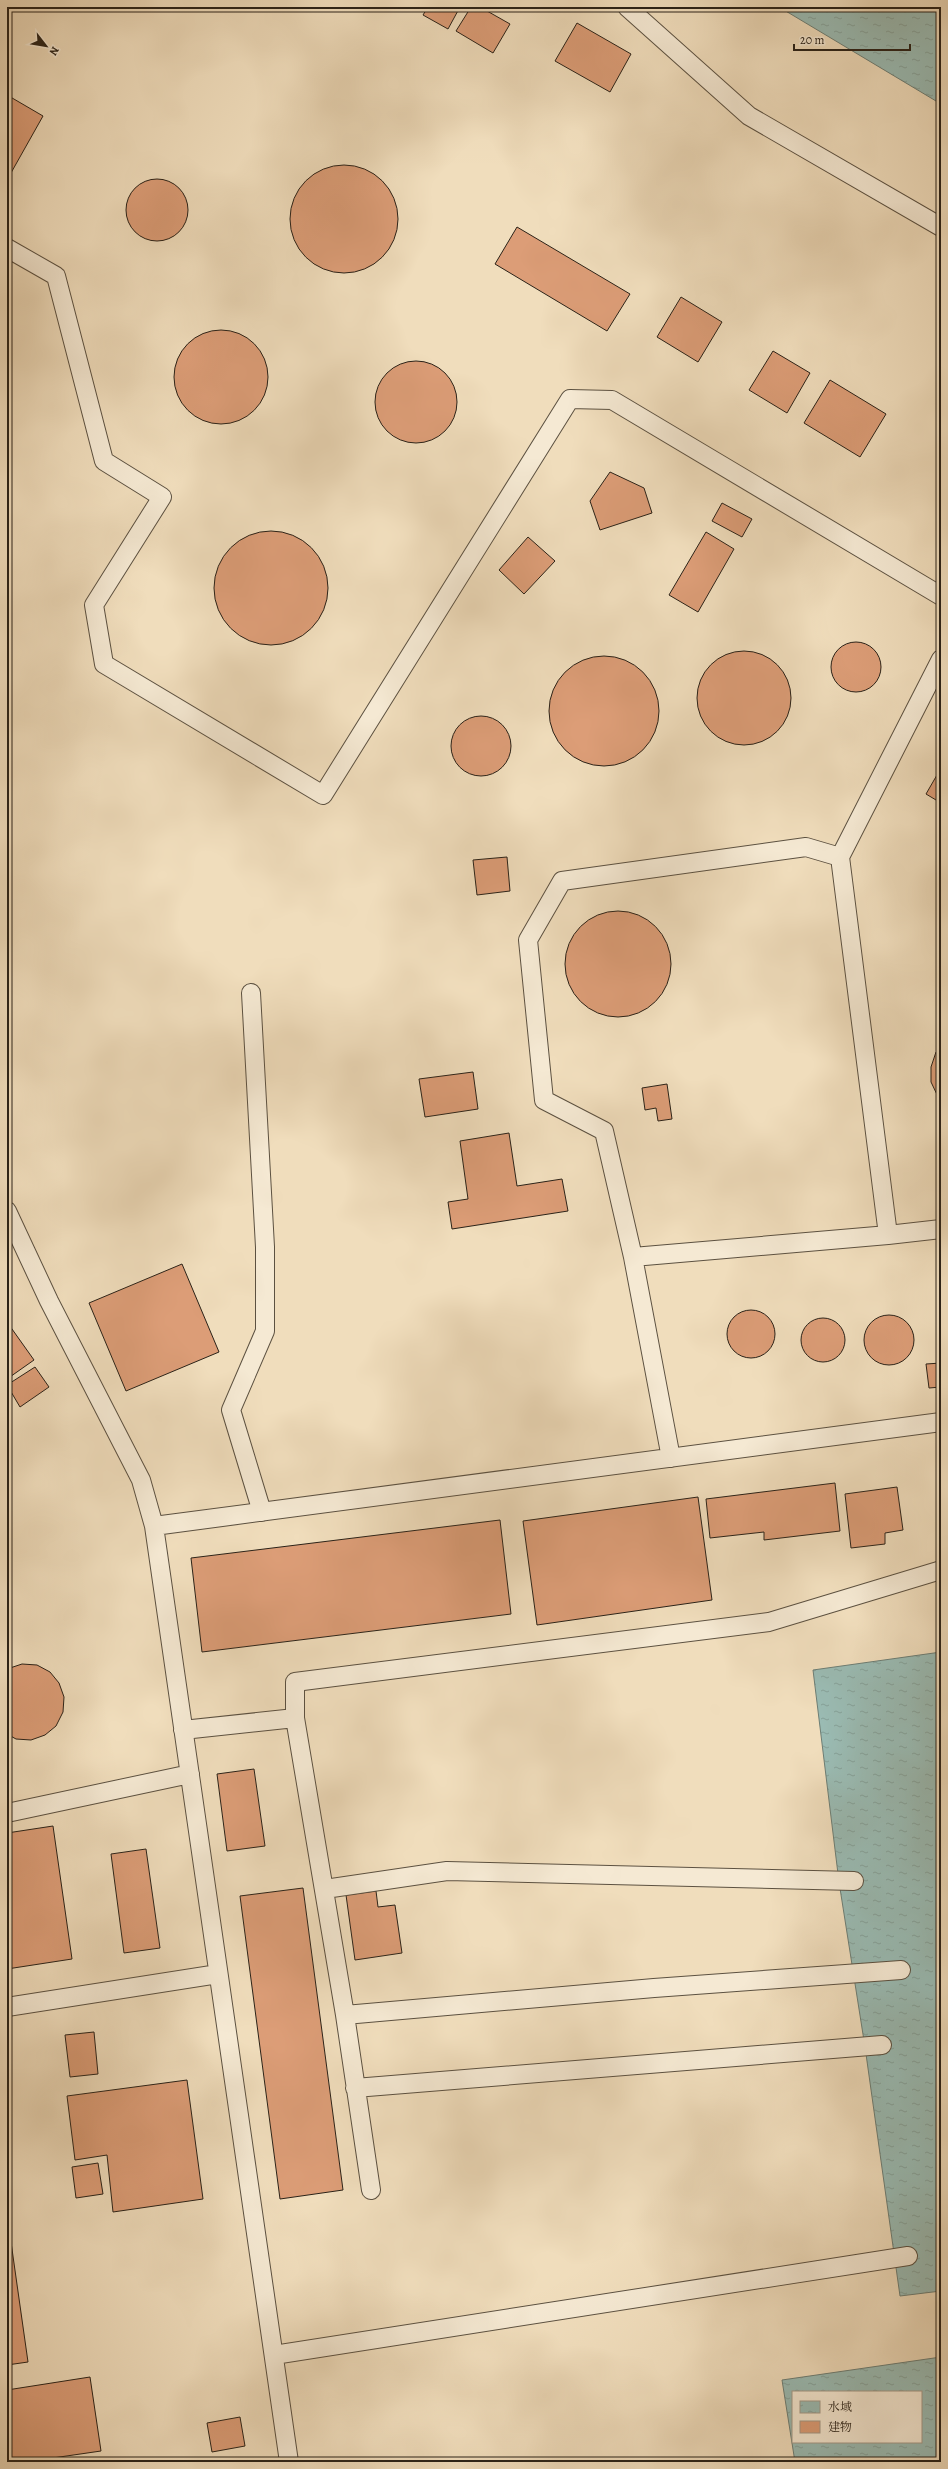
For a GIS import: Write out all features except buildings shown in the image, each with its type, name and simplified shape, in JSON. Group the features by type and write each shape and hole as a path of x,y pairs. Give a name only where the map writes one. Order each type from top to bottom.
{"lane":[{"path":"627,7 749,116 941,227"},
{"path":"7,248 56,276 104,461 162,497 94,605 104,664 324,795 570,399 612,400 941,596"},
{"path":"888,1235 840,858 941,659"},
{"path":"671,1458 633,1257 604,1131 544,1100 528,940 562,881 806,847 840,858"},
{"path":"251,993 265,1247 265,1331 231,1410 262,1512"},
{"path":"7,1211 49,1301 141,1480 154,1526 289,2462"},
{"path":"633,1257 941,1229"},
{"path":"154,1526 941,1422"},
{"path":"371,2190 325,1888 295,1718 295,1682 769,1622 941,1570"},
{"path":"184,1730 295,1718"},
{"path":"7,1813 190,1774"},
{"path":"325,1888 447,1871 854,1881"},
{"path":"345,2015 654,1988 901,1970"},
{"path":"7,2007 218,1974"},
{"path":"355,2088 882,2045"},
{"path":"274,2355 908,2256"}],"water":[{"path":"779,7 941,7 941,104"},
{"path":"941,1652 941,2291 900,2296 865,2047 839,1882 813,1670"},
{"path":"941,2357 941,2462 795,2462 782,2380"}]}
